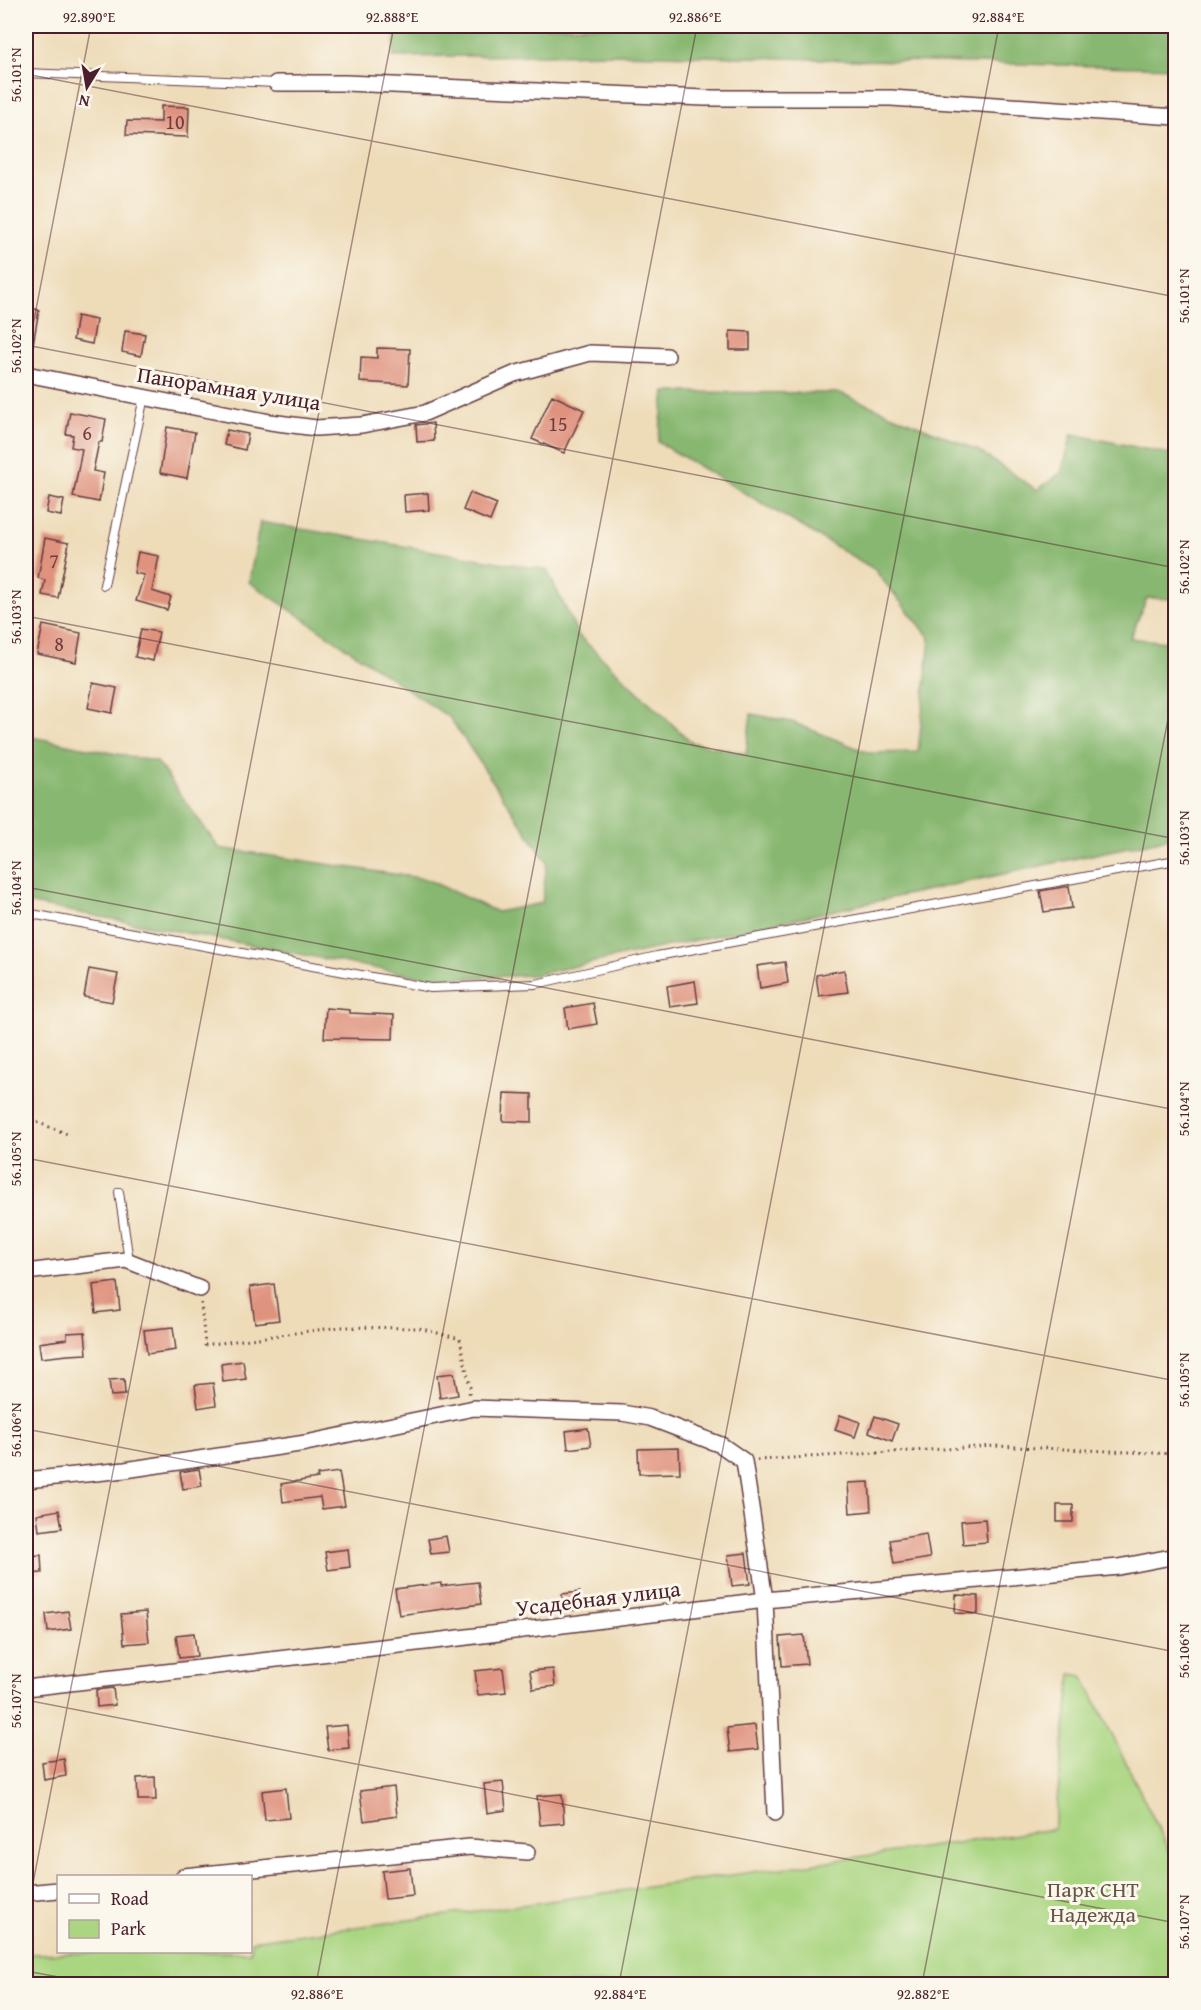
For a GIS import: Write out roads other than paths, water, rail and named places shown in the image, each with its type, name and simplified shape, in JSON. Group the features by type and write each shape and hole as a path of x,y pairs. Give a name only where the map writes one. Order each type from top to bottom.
{"street":[{"path":"276,83 345,83 705,98 891,98 1176,117"},
{"name":"Панорамная улица","path":"26,374 270,422 316,428 362,425 425,413 514,374 590,353 667,356"},
{"path":"26,1272 126,1260 200,1289"},
{"path":"26,1480 125,1470 306,1443 469,1409 622,1413 650,1418 721,1445 744,1461 765,1599 775,1813"},
{"name":"Усадебная улица","path":"26,1688 443,1640 765,1599 1119,1567 1176,1556"},
{"path":"194,1875 470,1847 527,1852"},
{"path":"26,1893 57,1890"}],"lane":[{"path":"26,73 276,83"},
{"path":"104,585 144,397"},
{"path":"26,913 431,988 537,984 669,954 1176,860"},
{"path":"119,1192 129,1261"}],"park label":[{"name":"Парк СНТ Надежда","path":"1093,1902"}]}
